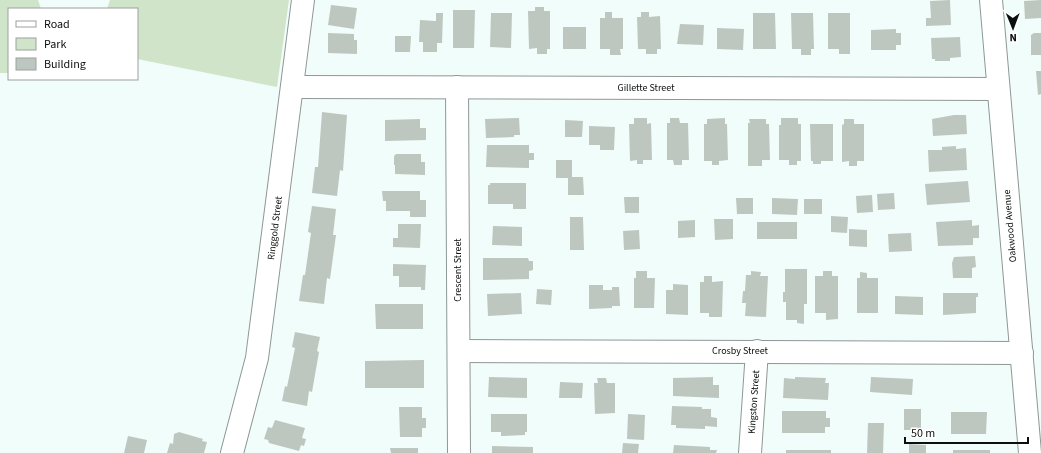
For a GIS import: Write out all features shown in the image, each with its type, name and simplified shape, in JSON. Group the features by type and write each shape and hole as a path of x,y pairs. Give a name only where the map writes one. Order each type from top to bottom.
{"street":[{"name":"Ringgold Street","path":"232,453 257,358 294,87 303,0"},
{"name":"Oakwood Avenue","path":"991,0 1030,453"},
{"name":"Gillette Street","path":"294,87 998,89"},
{"name":"Crescent Street","path":"457,87 459,351 458,453"},
{"name":"Crosby Street","path":"459,351 1022,353"},
{"name":"Kingston Street","path":"750,453 757,351"}],"green space":[{"path":"0,0 38,0 41,8 8,8 8,73 0,73"},
{"path":"110,0 289,0 277,87 138,59 138,8 107,8"}],"building":[{"path":"950,0 951,25 926,26 926,18 931,18 930,1"},
{"path":"1041,0 1041,18 1025,19 1024,1"},
{"path":"331,5 357,8 354,29 328,25"},
{"path":"535,7 544,7 544,11 550,11 550,49 547,49 547,54 537,54 537,48 529,49 528,11 535,11"},
{"path":"453,10 475,10 474,48 453,48"},
{"path":"605,12 612,12 612,18 623,18 623,49 620,49 621,55 610,55 610,49 600,49 600,18 605,18"},
{"path":"641,12 649,12 649,17 660,16 661,49 657,49 657,54 646,54 646,49 638,49 637,17 641,17"},
{"path":"436,13 443,13 442,43 437,43 437,52 423,52 423,42 419,42 420,20 436,21"},
{"path":"491,13 512,13 511,48 490,47"},
{"path":"753,13 775,13 776,49 753,49"},
{"path":"791,13 813,13 814,49 811,49 811,55 801,55 801,49 792,49"},
{"path":"828,13 850,13 850,54 839,54 839,49 828,49"},
{"path":"680,24 704,25 703,45 677,44"},
{"path":"563,27 586,27 586,49 563,49"},
{"path":"717,28 744,29 743,50 717,49"},
{"path":"896,29 896,33 901,33 901,45 896,45 896,50 871,50 871,30"},
{"path":"328,33 354,34 354,40 357,40 357,54 328,53"},
{"path":"1034,33 1041,33 1041,55 1031,55 1031,35"},
{"path":"395,36 411,36 410,52 395,52"},
{"path":"960,37 961,57 950,58 950,61 935,61 935,59 932,59 931,38"},
{"path":"1036,71 1041,71 1041,94 1038,95"},
{"path":"322,112 347,115 343,171 340,170 337,196 312,193 315,167 318,167"},
{"path":"954,115 966,115 967,134 933,136 932,119"},
{"path":"519,118 520,135 514,135 514,137 486,138 485,119"},
{"path":"634,118 647,118 647,124 651,123 652,160 643,160 643,164 637,164 637,160 630,161 629,124 634,124"},
{"path":"670,118 679,118 680,123 688,123 689,160 682,160 682,165 674,165 673,160 667,160 667,123 670,123"},
{"path":"725,118 725,124 727,124 728,160 719,161 719,165 712,165 712,161 704,161 704,124 707,124 707,119"},
{"path":"781,118 798,118 798,124 801,124 801,161 797,161 797,165 789,165 789,160 779,160 779,125 781,125"},
{"path":"420,119 420,128 426,128 426,140 385,141 385,120"},
{"path":"749,119 766,119 766,124 769,124 770,160 762,160 762,166 748,166"},
{"path":"844,119 854,119 854,124 864,124 864,161 857,161 857,166 849,166 849,161 842,162 842,125 844,124"},
{"path":"565,120 583,121 582,137 565,137"},
{"path":"810,124 833,124 833,161 821,161 821,164 813,164 813,161 811,161"},
{"path":"589,126 615,127 614,150 600,150 600,145 589,145"},
{"path":"487,145 529,145 529,153 534,153 534,160 529,160 529,168 486,167"},
{"path":"956,146 956,149 966,148 967,170 929,172 928,150 942,150 942,147"},
{"path":"396,154 421,154 421,162 425,162 425,175 395,174 394,156"},
{"path":"556,160 572,160 572,177 583,177 584,195 568,195 568,178 556,178"},
{"path":"968,181 970,202 927,205 925,184"},
{"path":"490,183 526,183 526,209 513,209 513,204 488,204 488,185 490,185"},
{"path":"382,191 420,191 420,200 426,200 426,217 410,217 410,211 386,211 386,201 383,201"},
{"path":"894,193 895,209 878,210 877,194"},
{"path":"872,195 873,212 857,213 856,196"},
{"path":"624,197 639,197 639,213 625,213"},
{"path":"736,198 753,198 753,214 737,214"},
{"path":"772,198 798,199 797,215 772,214"},
{"path":"804,199 822,199 822,214 804,214"},
{"path":"312,206 336,209 333,235 336,235 330,279 327,278 324,304 299,301 303,275 305,275 311,233 308,232"},
{"path":"831,216 848,217 847,233 831,232"},
{"path":"570,217 583,217 584,250 570,250"},
{"path":"714,219 733,219 733,239 715,240"},
{"path":"695,220 695,237 678,238 678,221"},
{"path":"972,220 972,226 979,225 979,238 973,238 973,245 938,246 936,222"},
{"path":"757,222 797,222 797,239 757,239"},
{"path":"398,224 421,224 420,248 393,247 393,238 398,238"},
{"path":"493,226 522,227 522,246 492,245"},
{"path":"849,229 867,230 867,247 849,246"},
{"path":"639,230 640,249 624,250 623,231"},
{"path":"911,233 912,251 889,252 888,234"},
{"path":"975,256 976,267 972,268 972,278 953,278 952,263 954,257"},
{"path":"483,258 528,258 529,261 533,261 533,270 529,271 529,279 483,280"},
{"path":"393,264 426,265 425,290 421,290 421,287 399,287 399,276 393,276"},
{"path":"785,269 807,269 807,304 804,304 804,324 797,323 797,320 786,320 786,302 783,302 783,292 785,292"},
{"path":"636,271 647,271 647,278 655,278 654,308 634,308 634,278 636,278"},
{"path":"751,271 761,272 760,276 768,276 766,317 745,316 746,303 742,303 743,291 745,291 746,275 751,275"},
{"path":"823,271 832,271 832,276 838,276 838,319 826,320 826,313 815,313 815,276 823,276"},
{"path":"860,272 867,273 867,278 878,278 878,313 857,313 857,278 860,278"},
{"path":"704,276 712,276 712,282 723,281 722,317 709,317 709,313 700,313 700,282 704,282"},
{"path":"673,284 688,285 688,315 666,314 666,290 673,290"},
{"path":"589,285 603,285 603,290 612,290 612,287 619,287 620,306 612,306 612,308 589,309"},
{"path":"537,289 552,290 551,305 536,304"},
{"path":"521,293 522,314 488,316 487,294"},
{"path":"943,293 978,293 978,297 976,297 976,313 943,315"},
{"path":"895,296 923,297 923,315 895,314"},
{"path":"375,304 423,304 423,329 376,329"},
{"path":"295,332 320,337 312,392 309,391 307,406 282,401 285,386 287,387 295,348 292,347"},
{"path":"424,360 424,388 365,388 365,361"},
{"path":"489,377 527,378 527,398 488,397"},
{"path":"713,377 713,385 719,385 719,398 673,396 673,378"},
{"path":"795,377 826,378 825,383 829,383 828,400 783,398 784,378 795,379"},
{"path":"871,377 913,379 912,395 870,392"},
{"path":"597,378 606,378 607,383 615,383 615,413 595,414 594,383 598,383"},
{"path":"560,382 583,383 582,398 559,398"},
{"path":"672,406 702,407 702,409 711,409 711,417 717,418 717,427 705,426 705,429 676,428 676,425 671,425"},
{"path":"399,407 422,407 422,418 426,418 426,428 422,428 422,437 400,437"},
{"path":"904,409 921,409 921,430 904,430"},
{"path":"782,411 826,411 826,418 830,418 830,427 825,427 825,433 782,433"},
{"path":"951,412 987,412 986,434 951,434"},
{"path":"491,414 527,414 527,432 525,432 525,435 501,436 501,432 491,432"},
{"path":"628,414 645,415 644,440 627,439"},
{"path":"275,420 305,428 302,438 306,439 304,446 301,445 299,451 269,443 268,440 264,439 268,427 272,428"},
{"path":"868,423 884,423 883,453 867,453"},
{"path":"179,432 203,439 202,441 207,442 204,453 167,453 170,443 173,444 174,434"},
{"path":"128,436 147,440 144,453 124,453"},
{"path":"623,443 639,444 638,453 622,453"},
{"path":"909,444 926,445 926,453 909,453"},
{"path":"674,445 710,447 710,450 717,450 716,453 673,453"},
{"path":"492,446 533,447 533,453 492,453"},
{"path":"390,448 418,448 418,453 391,453"},
{"path":"786,450 831,450 831,453 786,453"},
{"path":"953,450 990,450 990,453 953,453"}]}
